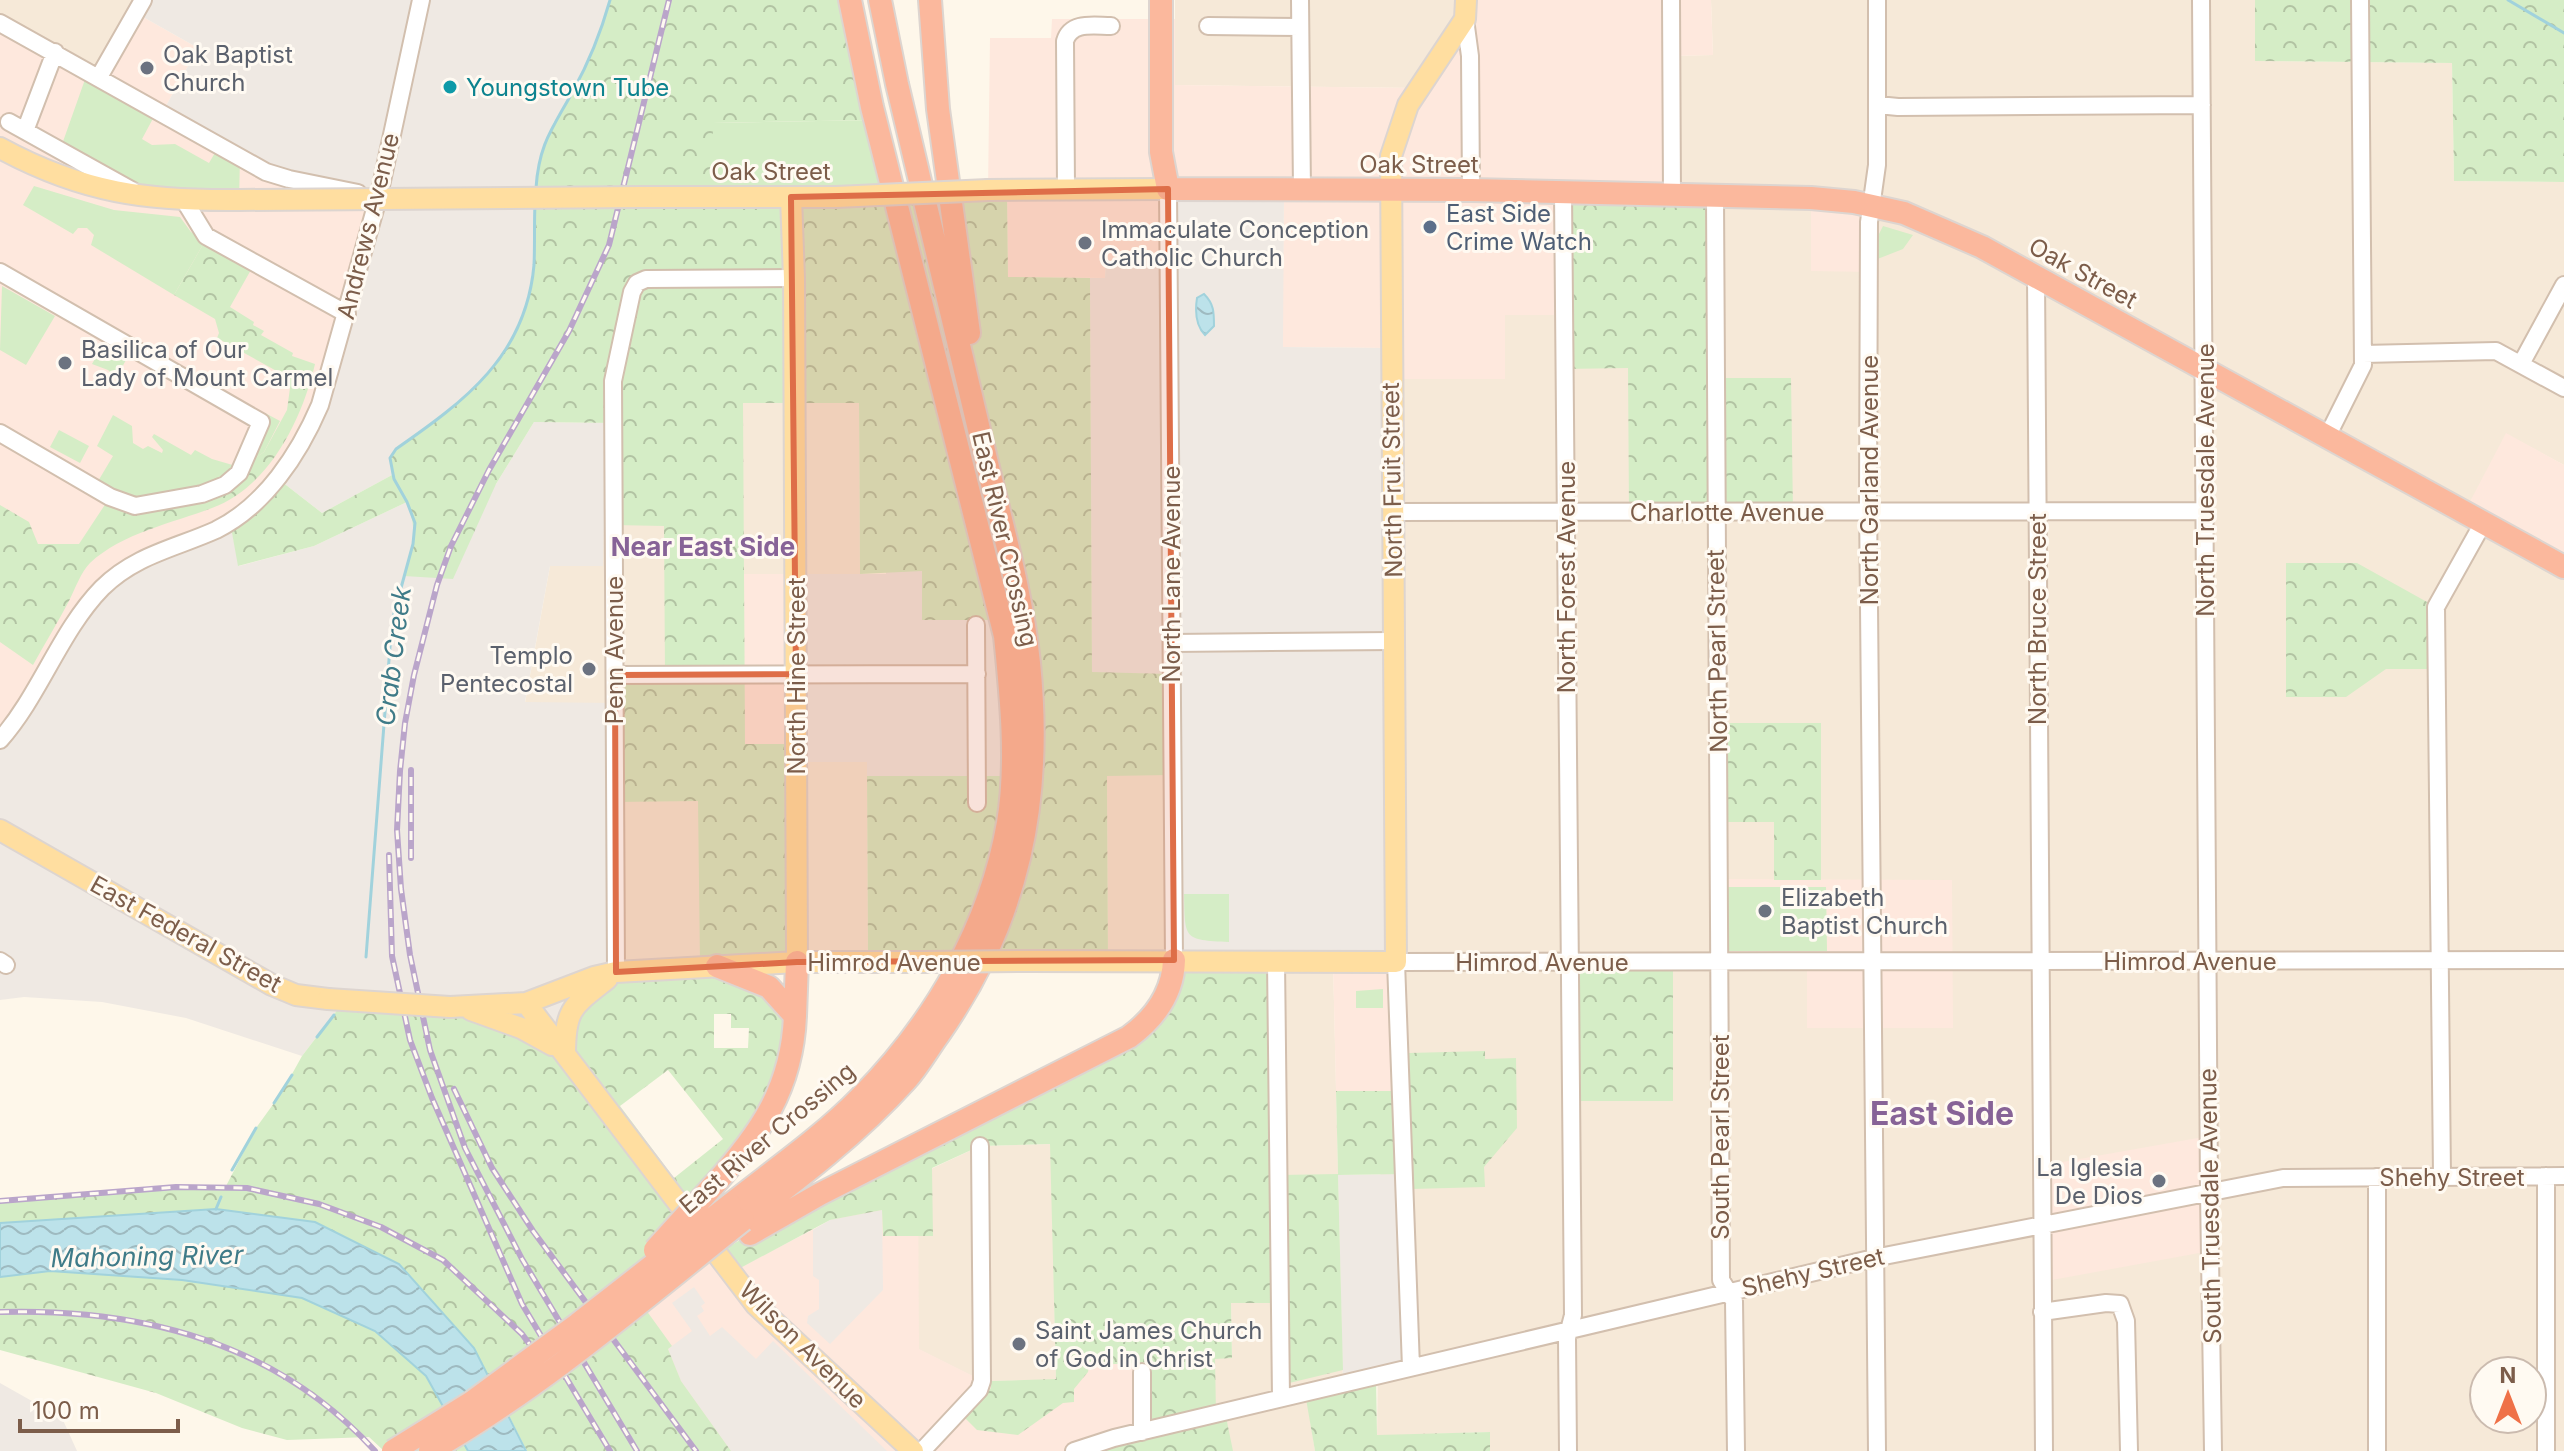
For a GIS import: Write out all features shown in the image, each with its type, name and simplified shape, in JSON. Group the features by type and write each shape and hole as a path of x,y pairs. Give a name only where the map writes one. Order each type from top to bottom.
{"highway":[{"name":"East River Crossing","path":"741,1220 861,1098 934,1010 968,948 983,910 1000,858 1010,809 1012,697 1005,636 872,107 850,0"},
{"name":"East River Crossing","path":"393,1451 472,1402 606,1303 741,1220 783,1190 862,1123 907,1079 972,983 999,928 1012,886 1028,811 1034,728 1029,661 1022,613 880,0"},
{"path":"930,0 950,213 995,496"},
{"path":"1161,0 1161,152 1168,189"},
{"path":"1168,189 1174,152 1175,0"},
{"name":"Oak Street","path":"1168,189 1471,190 1811,198 1871,205 1904,213 1982,247 2564,567"},
{"path":"430,1451 487,1418 643,1300 741,1220 820,1194 1129,1037 1144,1026 1161,1005 1169,988 1174,960"},
{"path":"606,1303 748,1148 772,1109 789,1065 797,962"},
{"path":"717,966 769,987 795,1016"}],"main road":[{"name":"North Fruit Street","path":"1396,962 1390,190 1394,145 1408,105 1465,9"},
{"name":"Oak Street","path":"0,148 46,170 84,183 145,197 184,200 836,197 1066,188 1168,189"},
{"name":"North Hine Street","path":"791,197 797,962"},
{"name":"East Federal Street","path":"0,830 272,985 296,995 457,1007 526,1003"},
{"name":"Himrod Avenue","path":"526,1003 594,977 616,972 797,962 1396,962"},
{"path":"565,1054 565,1026 572,1010 616,972"},
{"name":"Wilson Avenue","path":"526,1003 756,1305 913,1451"},
{"path":"457,1007 525,1030 565,1054"}],"street":[{"path":"99,77 143,0"},
{"name":"Andrews Avenue","path":"0,740 16,722 86,607 104,587 147,556 230,522 269,490 316,414 379,195 421,0"},
{"path":"1300,0 1302,190"},
{"path":"1671,0 1672,196"},
{"name":"North Garland Avenue","path":"1877,0 1877,165 1869,222 1868,512 1877,1451"},
{"name":"North Truesdale Avenue","path":"2201,0 2208,960"},
{"path":"2327,437 2362,371 2360,0"},
{"path":"1465,9 1470,56 1471,190"},
{"path":"0,23 266,172 379,195"},
{"path":"1066,188 1067,33 1074,28 1111,26"},
{"path":"1208,26 1300,27"},
{"path":"25,131 55,52"},
{"path":"1878,105 2202,105"},
{"path":"9,122 145,197"},
{"name":"North Lane Avenue","path":"1168,189 1174,960"},
{"name":"North Forest Avenue","path":"1563,192 1573,1315 1567,1338 1568,1451"},
{"name":"North Pearl Street","path":"1715,197 1719,961"},
{"path":"184,200 206,236 347,314"},
{"path":"0,272 261,422 239,473 225,485 202,494 135,506 110,497 0,433"},
{"name":"North Bruce Street","path":"2036,276 2044,1451"},
{"name":"Penn Avenue","path":"616,972 613,381 632,292 637,283 646,279 794,278"},
{"path":"2521,364 2564,285"},
{"path":"2363,354 2496,351 2564,388"},
{"name":"Charlotte Avenue","path":"1392,512 2205,511"},
{"path":"2442,1176 2436,607 2483,523"},
{"path":"976,625 977,803"},
{"path":"1172,643 1394,641"},
{"path":"615,675 977,674"},
{"name":"South Truesdale Avenue","path":"2208,960 2213,1451"},
{"name":"Himrod Avenue","path":"1396,962 2564,960"},
{"path":"1276,961 1281,1398"},
{"name":"South Pearl Street","path":"1719,961 1721,1280 1734,1300 1736,1451"},
{"path":"1396,962 1411,1367"},
{"path":"922,1451 981,1387 980,1146"},
{"name":"Shehy Street","path":"1074,1451 1281,1398 1874,1258 2209,1192 2297,1176 2564,1176"},
{"path":"2546,1176 2546,1451"},
{"path":"2377,1177 2377,1451"},
{"path":"2042,1312 2106,1303 2120,1304 2126,1321 2129,1451"},
{"path":"1142,1372 1142,1432"}],"highlighted area":[{"path":"1168,189 1174,960 797,962 616,972 615,675 796,674 791,197"}],"shaded area":[{"path":"0,0 143,0 99,77 0,23"},
{"path":"143,0 610,0 584,74 553,123 535,198 530,287 525,309 511,341 483,381 456,406 396,449 392,475 322,513 277,478 307,431 379,195 289,179 162,113 198,48 136,13"},
{"path":"1175,0 1466,0 1419,88 1175,85"},
{"path":"1466,0 1711,0 1713,55 1672,56 1672,196 1564,315 1505,315 1505,379 1391,379 1391,348 1282,347 1284,190 1169,261 1106,261 1105,278 1008,277 1007,190 988,190 990,38 1051,38 1052,19 1175,19 1175,85 1419,88"},
{"path":"1711,0 2255,0 2256,61 2452,63 2454,181 2564,182 2564,465 2506,434 2564,567 2564,1451 1490,1451 1489,1432 1377,1436 1391,379 1505,315 1671,56 1713,55"},
{"path":"136,13 198,48 162,113 379,195 320,405 281,473 0,740 0,23 99,77"},
{"path":"1168,189 1284,190 1283,347 1391,348 1396,962 1174,960 1171,674 1092,673 1090,278 1105,278 1106,261 1169,261"},
{"path":"1811,198 1871,205 1869,272 1811,271"},
{"path":"613,381 859,403 860,574 796,574 797,762 867,762 868,962 616,972 614,703 525,703 550,566 604,525 613,525"},
{"path":"534,422 613,423 614,525 604,526 603,566 550,566 525,702 615,703 617,954 565,1054 345,1000 302,1056 186,1018 102,1002 24,997 0,1000 0,740 104,587 230,522 239,566 314,546 407,502 415,523 405,575 496,484"},
{"path":"2506,433 2564,465 2564,567 2464,513"},
{"path":"886,571 923,571 1001,620 1012,776 867,776 867,762 797,762 795,574 886,574"},
{"path":"744,574 795,574 797,744 745,745"},
{"path":"1107,775 1172,775 1174,960 1108,960"},
{"path":"1719,879 1952,880 1953,1028 1807,1028 1807,962 1719,961"},
{"path":"1276,961 1333,961 1343,1384 1306,1393 1315,1451 1074,1451 1215,1358 1232,1358 1231,1303"},
{"path":"1333,961 1396,962 1401,1091 1336,1091"},
{"path":"2209,1136 2210,1251 2041,1282 2040,1166"},
{"path":"1051,1144 1056,1380 982,1381 918,1349 918,1175 980,1146"},
{"path":"1404,1174 1411,1367 1343,1384 1338,1175"},
{"path":"918,1175 919,1349 983,1381 1056,1380 1056,1366 1142,1363 1142,1432 1074,1451 696,1451 606,1329 710,1246 731,1272"},
{"path":"882,1210 883,1290 830,1344 807,1323 808,1316 819,1309 819,1280 813,1276 813,1230 830,1220"},
{"path":"694,1287 705,1303 701,1306 704,1311 697,1316 710,1336 722,1327 756,1359 773,1341 887,1451 731,1451 681,1381 668,1349 692,1331 672,1303"},
{"path":"0,1383 62,1418 77,1451 0,1451"}],"green space":[{"path":"610,0 850,0 875,120 713,123 712,197 1007,190 1008,277 1090,278 1092,672 1171,674 1172,775 1107,776 1108,960 868,962 867,776 1012,776 1001,620 922,620 922,571 860,574 859,403 743,403 745,744 797,744 797,962 720,966 795,1016 781,1087 687,1215 719,1253 641,1303 672,1346 668,1349 681,1381 731,1451 527,1451 474,1348 399,1264 315,1222 216,1209 0,1223 0,1201 176,1187 225,1188 256,1128 282,1092 302,1056 345,1000 526,1003 565,1052 565,1026 616,972 700,967 698,801 615,802 615,675 665,675 664,526 614,525 613,423 534,422 496,484 453,579 404,576 413,539 407,502 314,546 238,566 230,522 277,478 322,513 392,475 390,458 396,449 468,394 505,351 528,297 534,265 537,178 542,150 594,46","holes":["714,1014 731,1014 731,1028 749,1028 748,1048 714,1048","668,1070 723,1139 674,1178 620,1106"]},
{"path":"2255,0 2564,0 2564,182 2454,181 2452,63 2255,61"},
{"path":"88,71 157,111 142,139 152,145 175,144 209,163 219,146 240,158 239,200 154,199 60,150"},
{"path":"875,120 894,196 712,197 712,123"},
{"path":"34,186 114,210 180,217 191,232 205,241 174,295 91,245 94,235 87,228 78,228 73,234 23,205"},
{"path":"1563,192 1715,197 1715,378 1791,378 1793,512 1629,512 1628,368 1564,369"},
{"path":"1883,226 1913,235 1903,249 1875,260 1878,236"},
{"path":"205,241 252,268 230,307 254,322 253,325 264,331 261,335 293,353 292,356 315,364 301,407 280,449 250,485 212,508 132,536 90,563 33,665 0,642 0,505 29,522 38,544 79,544 110,497 128,505 202,494 264,452 287,410 290,388 282,374 217,338 219,333 215,319 174,295"},
{"path":"2,286 55,316 26,365 0,350"},
{"path":"102,346 126,360 116,378 108,370 92,364"},
{"path":"265,413 280,421 264,452 241,468 239,473 156,503 94,488 113,456 97,446 113,415 132,426 133,443 143,449 148,446 162,453 163,450 152,437 154,434 191,455 195,450 236,466"},
{"path":"59,430 89,446 80,463 50,447"},
{"path":"2286,563 2357,563 2436,607 2436,669 2386,669 2346,697 2286,697"},
{"path":"1717,723 1821,723 1821,880 1774,880 1774,822 1718,822"},
{"path":"1725,887 1826,887 1827,951 1726,951"},
{"path":"1184,894 1229,894 1229,942 1203,940 1190,934 1185,920"},
{"path":"1276,961 1279,1175 1338,1174 1336,1091 1401,1091 1404,1174 1338,1175 1343,1370 1281,1385 1280,1303 1231,1303 1232,1358 1215,1359 1216,1413 1225,1412 1233,1451 1074,1451 1142,1431 1141,1363 1089,1365 1088,1372 1074,1389 1074,1402 1063,1403 1018,1435 977,1430 964,1417 991,1388 991,1381 1056,1379 1050,1144 980,1146 932,1168 933,1236 883,1236 882,1210 830,1220 731,1273 719,1253 783,1213 1129,1037 1173,969"},
{"path":"1576,971 1673,971 1673,1101 1578,1101"},
{"path":"1383,989 1383,1008 1356,1008 1356,991"},
{"path":"1485,1051 1485,1059 1516,1058 1517,1128 1484,1167 1485,1187 1412,1189 1409,1053"},
{"path":"50,1271 182,1280 302,1298 375,1331 426,1376 468,1451 384,1451 369,1437 287,1440 242,1428 156,1393 0,1350 0,1277"},
{"path":"1376,1376 1377,1435 1490,1432 1490,1451 1315,1451 1305,1393"}],"water":[{"path":"1204,294 1212,305 1214,321 1214,326 1205,335 1199,327 1196,313 1197,298"},
{"name":"Mahoning River","path":"216,1209 315,1222 399,1264 474,1348 526,1451 468,1451 426,1376 375,1331 302,1298 182,1280 50,1271 0,1277 0,1223"}],"waterway":[{"name":"Crab Creek","path":"536,188 544,147 589,58 610,0"},
{"path":"2508,0 2564,33"},
{"name":"Crab Creek","path":"366,957 392,621 413,544 415,523 394,479 390,458 396,449 468,394 505,351 529,297 534,265 535,204"},
{"name":"Crab Creek","path":"317,1037 334,1015"},
{"name":"Crab Creek","path":"274,1103 292,1075"},
{"name":"Crab Creek","path":"232,1170 256,1128"},
{"name":"Crab Creek","path":"216,1209 221,1197"}],"railway":[{"path":"637,1451 522,1259 465,1148 430,1050 410,955 397,830 405,723 437,585 451,546 489,470 569,331 609,245 669,0"},
{"path":"411,770 411,858"},
{"path":"389,855 392,956 410,1040 522,1304 610,1451"},
{"path":"454,1089 492,1168 533,1231 696,1451"},
{"path":"0,1201 176,1187 247,1188 319,1204 381,1227 443,1260 522,1334 554,1377"},
{"path":"0,1312 53,1312 105,1317 155,1325 204,1339 250,1358 295,1383 336,1414 375,1451"}],"place":[{"name":"Oak Baptist Church","path":"147,68"},
{"name":"Youngstown Tube","path":"450,87"},
{"name":"East Side Crime Watch","path":"1430,227"},
{"name":"Immaculate Conception Catholic Church","path":"1085,243"},
{"name":"Basilica of Our Lady of Mount Carmel","path":"65,363"},
{"name":"Templo Pentecostal","path":"589,669"},
{"name":"Elizabeth Baptist Church","path":"1765,911"},
{"name":"La Iglesia De Dios","path":"2159,1181"},
{"name":"Saint James Church of God in Christ","path":"1019,1344"}],"district":[{"name":"Near East Side","path":"703,546"},
{"name":"East Side","path":"1942,1113"}]}
